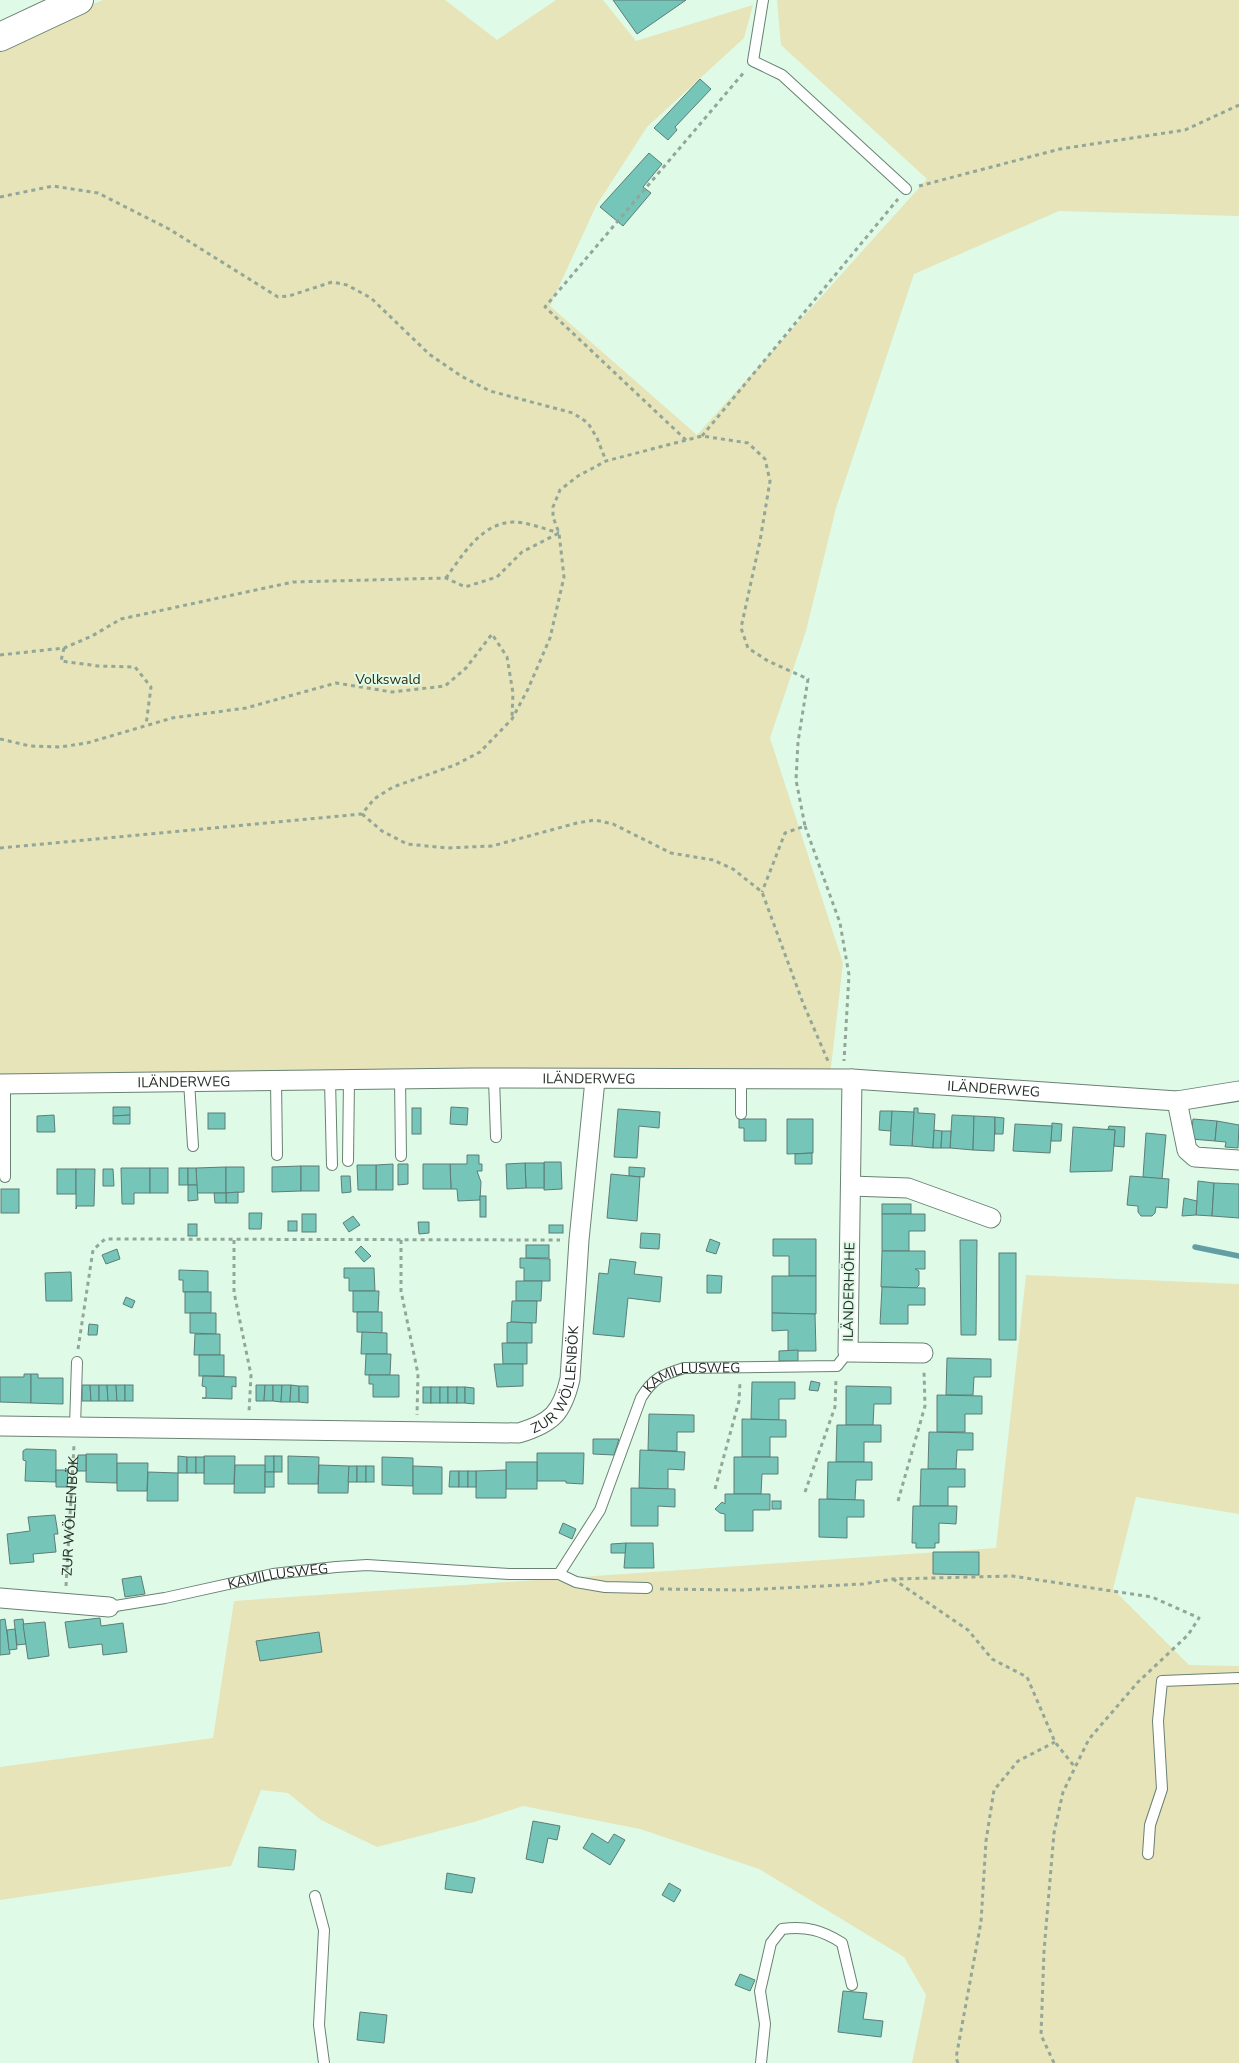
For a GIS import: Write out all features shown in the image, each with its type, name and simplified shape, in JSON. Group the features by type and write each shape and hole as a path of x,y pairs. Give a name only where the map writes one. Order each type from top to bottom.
{"main road":[{"path":"0,37 79,0"}],"street":[{"name":"ILÄNDERWEG","path":"3,1084 400,1079 844,1079 1177,1101 1239,1091"},
{"name":"ILÄNDERHÖHE","path":"844,1079 851,1186 843,1359 923,1353"},
{"name":"ZUR WÖLLENBÖK","path":"0,1426 519,1433 542,1426 556,1413 566,1395 570,1379 579,1240 595,1080"},
{"path":"1177,1101 1187,1150 1195,1157 1239,1160"},
{"path":"851,1186 908,1188 991,1218"},
{"name":"KAMILLUSWEG","path":"0,1598 109,1607"}],"lane":[{"path":"762,0 753,61 782,75 906,189"},
{"path":"400,1079 401,1156"},
{"path":"494,1079 496,1137"},
{"path":"276,1080 277,1155"},
{"path":"340,1080 348,1161"},
{"path":"332,1165 340,1080"},
{"path":"741,1080 741,1114"},
{"path":"189,1081 193,1146"},
{"path":"3,1084 4,1177"},
{"name":"KAMILLUSWEG","path":"559,1574 600,1510 641,1398 650,1383 668,1373 684,1368 740,1369 843,1359"},
{"path":"75,1427 77,1362"},
{"name":"KAMILLUSWEG","path":"109,1607 165,1598 231,1582 336,1567 367,1565 509,1574 559,1574 576,1582 605,1587 647,1588"},
{"path":"1148,1854 1150,1825 1162,1789 1158,1721 1162,1681 1239,1678"},
{"path":"315,1896 324,1930 319,2025 324,2063"},
{"path":"762,2063 765,2024 760,1991 771,1943 782,1929 800,1927 825,1932 842,1943 852,1985"}],"path":[{"path":"686,440 545,307 753,61"},
{"path":"702,436 906,189 1060,150 1185,130 1239,105"},
{"path":"0,197 53,186 98,193 169,229 278,297 289,296 332,282 347,285 371,298 429,354 460,376 490,391 573,413 588,423 597,438 606,461"},
{"path":"362,814 374,799 393,787 455,766 480,752 512,719 528,689 550,638 564,577 559,533 553,517 553,507 560,490 578,476 606,461 702,436 748,443 765,459 770,481 760,542 741,628 748,648 768,661 808,679 798,742 796,780 805,826 840,923 849,975 844,1079"},
{"path":"446,578 468,548 488,530 512,522 559,533"},
{"path":"0,655 64,648 92,636 121,619 293,582 446,578 465,587 497,577 522,552 559,533"},
{"path":"0,739 30,746 60,748 87,743 146,725 190,715 246,708 336,683 392,692 445,686 466,668 492,634 507,657 513,693 512,719"},
{"path":"64,648 61,661 98,666 135,667 151,687 146,725"},
{"path":"0,848 362,814 382,831 407,844 448,848 492,846 595,820 613,824 672,853 713,860 733,869 762,892 803,1003 844,1079"},
{"path":"762,892 785,833 805,826"},
{"path":"77,1362 78,1339 93,1250 105,1240 579,1240"},
{"path":"234,1240 234,1292 251,1375 249,1429"},
{"path":"401,1240 401,1292 418,1374 417,1431"},
{"path":"898,1501 925,1406 923,1353"},
{"path":"805,1492 835,1407 843,1359"},
{"path":"715,1489 739,1401 740,1369"},
{"name":"ZUR WÖLLENBÖK","path":"65,1604 75,1427"},
{"path":"647,1588 742,1590 863,1584 893,1579 1012,1576 1152,1597 1199,1618 1188,1635 1138,1682 1089,1739 1074,1766 1063,1792 1054,1833 1044,1951 1041,2035 1054,2063"},
{"path":"893,1579 968,1630 992,1659 1027,1677 1055,1742 1074,1766"},
{"path":"958,2063 956,2058 981,1922 986,1842 994,1790 1018,1761 1055,1742"}],"green space":[{"name":"Volkswald","path":"103,0 445,0 497,40 556,0 603,0 636,41 753,5 744,38 647,127 596,206 550,306 697,435 927,179 781,45 777,0 1239,0 1239,216 1059,211 914,274 836,508 806,631 770,738 843,963 830,1076 0,1083 0,43"},
{"path":"1026,1275 1239,1284 1239,1514 1136,1497 1113,1589 1189,1665 1239,1666 1239,2063 912,2063 926,1995 904,1957 759,1869 640,1829 523,1806 474,1822 377,1847 321,1820 288,1793 261,1790 231,1866 0,1900 0,1767 213,1738 234,1601 996,1548"}],"building":[{"path":"613,0 686,0 637,34"},
{"path":"700,79 711,89 675,127 677,130 668,140 654,128"},
{"path":"649,153 662,164 643,187 651,193 623,226 600,207"},
{"path":"113,1107 130,1107 130,1115 113,1116"},
{"path":"451,1107 468,1108 467,1125 450,1124"},
{"path":"412,1108 421,1108 421,1134 412,1134"},
{"path":"914,1108 918,1108 918,1113 935,1114 933,1148 912,1146"},
{"path":"618,1109 660,1112 659,1128 639,1126 637,1158 614,1157"},
{"path":"880,1111 892,1111 891,1131 879,1130"},
{"path":"892,1111 914,1112 912,1146 890,1145"},
{"path":"208,1113 225,1113 225,1129 208,1129"},
{"path":"54,1115 55,1132 37,1132 37,1116"},
{"path":"130,1115 130,1124 113,1124 113,1116"},
{"path":"952,1115 974,1116 973,1150 950,1148"},
{"path":"974,1116 995,1117 994,1151 973,1150"},
{"path":"995,1117 1004,1118 1003,1134 995,1134"},
{"path":"739,1119 766,1119 766,1141 744,1141 744,1128 739,1128"},
{"path":"787,1119 813,1119 813,1153 787,1154"},
{"path":"1193,1119 1217,1121 1215,1141 1191,1139"},
{"path":"1217,1121 1239,1125 1238,1148 1225,1147 1226,1142 1215,1141"},
{"path":"1052,1123 1062,1124 1061,1141 1051,1141"},
{"path":"1015,1124 1052,1126 1050,1153 1013,1151"},
{"path":"1109,1126 1125,1127 1124,1147 1114,1146 1115,1130 1108,1129"},
{"path":"1073,1127 1115,1130 1112,1171 1070,1172"},
{"path":"934,1130 942,1131 941,1148 933,1148"},
{"path":"942,1131 951,1131 950,1148 941,1148"},
{"path":"1146,1133 1166,1135 1162,1179 1143,1177"},
{"path":"812,1153 812,1164 795,1164 795,1154"},
{"path":"467,1155 479,1155 479,1164 482,1164 482,1171 477,1171 481,1182 480,1200 458,1201 457,1189 451,1189 450,1164 467,1164"},
{"path":"544,1162 561,1162 562,1189 544,1190"},
{"path":"525,1163 544,1163 544,1188 526,1188"},
{"path":"525,1163 526,1188 507,1189 506,1164"},
{"path":"393,1164 393,1190 376,1190 376,1165"},
{"path":"398,1164 408,1164 408,1184 398,1185"},
{"path":"423,1164 450,1164 451,1189 423,1189"},
{"path":"357,1165 376,1165 376,1190 358,1190"},
{"path":"301,1166 301,1191 272,1192 272,1167"},
{"path":"301,1166 319,1166 319,1191 301,1191"},
{"path":"226,1167 226,1193 197,1193 196,1168"},
{"path":"226,1167 244,1167 244,1192 226,1193"},
{"path":"629,1167 645,1168 644,1177 629,1176"},
{"path":"121,1168 150,1168 150,1193 134,1193 134,1204 122,1204"},
{"path":"150,1168 168,1168 168,1193 150,1193"},
{"path":"179,1168 188,1168 188,1185 179,1185"},
{"path":"188,1168 196,1168 197,1185 188,1185"},
{"path":"57,1169 76,1169 76,1194 57,1194"},
{"path":"76,1169 95,1169 94,1206 77,1206 76,1209"},
{"path":"103,1169 113,1169 114,1186 103,1186"},
{"path":"611,1174 640,1177 637,1221 607,1218"},
{"path":"341,1176 350,1176 351,1192 342,1193"},
{"path":"1130,1176 1169,1179 1167,1208 1156,1207 1155,1213 1152,1216 1141,1216 1138,1212 1138,1206 1127,1205"},
{"path":"1198,1181 1214,1183 1212,1216 1196,1215"},
{"path":"1214,1183 1239,1184 1239,1218 1212,1216"},
{"path":"188,1185 197,1185 198,1200 188,1201"},
{"path":"1,1189 19,1189 19,1213 1,1213"},
{"path":"238,1192 238,1203 226,1203 226,1193"},
{"path":"214,1193 226,1193 226,1203 215,1203"},
{"path":"480,1196 486,1196 486,1217 480,1217"},
{"path":"1184,1198 1197,1201 1196,1215 1182,1216"},
{"path":"882,1204 911,1204 911,1214 882,1214"},
{"path":"249,1213 262,1213 261,1229 249,1229"},
{"path":"302,1214 316,1214 316,1232 302,1232"},
{"path":"882,1214 925,1214 925,1231 909,1231 909,1251 882,1251"},
{"path":"353,1216 360,1225 349,1232 343,1223"},
{"path":"288,1221 297,1221 297,1231 288,1231"},
{"path":"418,1222 429,1222 429,1233 419,1234"},
{"path":"188,1224 197,1224 197,1236 188,1236"},
{"path":"549,1225 563,1225 563,1233 549,1233"},
{"path":"641,1233 660,1234 659,1249 640,1248"},
{"path":"710,1239 720,1243 716,1254 706,1251"},
{"path":"773,1239 816,1239 816,1276 789,1276 789,1256 773,1256"},
{"path":"960,1240 977,1240 976,1335 961,1335"},
{"path":"526,1245 549,1245 549,1258 526,1258"},
{"path":"361,1246 371,1256 364,1262 355,1252"},
{"path":"117,1249 120,1259 106,1264 102,1255"},
{"path":"882,1251 925,1251 925,1269 915,1269 919,1271 919,1285 916,1288 881,1287"},
{"path":"999,1253 1016,1253 1016,1340 999,1340"},
{"path":"520,1258 550,1259 550,1281 524,1281 524,1268 520,1268"},
{"path":"610,1259 636,1262 634,1274 662,1277 660,1302 628,1298 624,1337 593,1334 599,1273 608,1274"},
{"path":"344,1268 374,1268 375,1291 349,1291 349,1278 344,1278"},
{"path":"179,1270 208,1271 208,1292 183,1292 183,1280 179,1280"},
{"path":"71,1272 72,1301 46,1301 45,1273"},
{"path":"707,1275 722,1276 721,1293 707,1293"},
{"path":"772,1276 816,1276 816,1314 772,1313"},
{"path":"516,1281 542,1281 541,1301 516,1301"},
{"path":"882,1287 925,1288 925,1305 908,1305 908,1324 880,1324"},
{"path":"353,1291 379,1291 378,1312 353,1312"},
{"path":"185,1292 211,1292 211,1313 185,1313"},
{"path":"126,1297 135,1301 132,1308 123,1304"},
{"path":"512,1301 537,1301 536,1323 511,1322"},
{"path":"357,1312 382,1312 382,1333 357,1332"},
{"path":"190,1313 216,1313 216,1334 190,1333"},
{"path":"772,1313 815,1314 816,1351 788,1351 788,1330 772,1331"},
{"path":"507,1323 532,1323 532,1343 507,1343"},
{"path":"89,1324 98,1325 97,1335 88,1335"},
{"path":"362,1332 387,1333 387,1354 361,1354"},
{"path":"195,1334 220,1334 220,1355 194,1355"},
{"path":"502,1343 527,1343 527,1364 503,1364"},
{"path":"798,1350 798,1361 779,1361 779,1351"},
{"path":"366,1354 391,1354 390,1375 365,1375"},
{"path":"199,1355 224,1355 224,1376 199,1376"},
{"path":"947,1358 991,1359 991,1377 974,1377 973,1395 946,1395"},
{"path":"494,1364 523,1364 523,1386 497,1387"},
{"path":"24,1374 31,1374 31,1403 0,1402 0,1377 24,1377"},
{"path":"31,1374 38,1374 38,1378 63,1378 63,1404 31,1403"},
{"path":"369,1375 399,1375 399,1397 373,1397 373,1384 369,1384"},
{"path":"203,1376 236,1377 236,1387 232,1386 232,1399 202,1398 206,1398 206,1387 202,1386"},
{"path":"811,1381 820,1383 818,1391 809,1390"},
{"path":"752,1382 795,1382 795,1399 779,1399 779,1420 751,1419"},
{"path":"82,1385 90,1385 91,1401 82,1401"},
{"path":"90,1385 99,1385 99,1401 91,1401"},
{"path":"99,1385 107,1385 108,1401 99,1401"},
{"path":"107,1385 116,1385 117,1401 108,1401"},
{"path":"116,1385 125,1385 125,1401 117,1401"},
{"path":"125,1385 133,1385 133,1401 125,1401"},
{"path":"256,1385 265,1385 264,1401 256,1401"},
{"path":"265,1385 273,1385 273,1401 264,1401"},
{"path":"273,1385 282,1385 281,1402 273,1401"},
{"path":"282,1385 291,1385 290,1402 281,1402"},
{"path":"291,1385 299,1386 299,1402 290,1402"},
{"path":"299,1386 308,1386 308,1403 299,1402"},
{"path":"846,1386 891,1387 891,1404 874,1404 873,1425 846,1425"},
{"path":"423,1387 431,1387 431,1403 423,1403"},
{"path":"431,1387 440,1387 440,1403 431,1403"},
{"path":"440,1387 448,1387 448,1403 440,1403"},
{"path":"448,1387 457,1387 457,1403 448,1403"},
{"path":"457,1387 465,1387 465,1403 457,1403"},
{"path":"465,1387 474,1388 474,1404 465,1403"},
{"path":"937,1395 982,1396 982,1414 965,1414 965,1432 937,1432"},
{"path":"649,1414 694,1415 694,1432 677,1432 677,1451 648,1450"},
{"path":"742,1419 786,1420 786,1437 770,1437 770,1457 742,1457"},
{"path":"837,1425 881,1425 881,1442 864,1442 864,1462 836,1462"},
{"path":"929,1432 973,1433 973,1450 957,1450 956,1469 928,1469"},
{"path":"593,1439 619,1439 614,1455 593,1454"},
{"path":"26,1449 56,1450 56,1482 25,1481 26,1461 23,1460 23,1451"},
{"path":"640,1450 685,1452 684,1470 668,1469 668,1489 639,1488"},
{"path":"537,1453 584,1453 583,1484 566,1483 566,1481 537,1481"},
{"path":"86,1454 117,1454 117,1483 86,1482"},
{"path":"78,1455 86,1455 86,1471 77,1471"},
{"path":"178,1456 187,1457 187,1473 178,1473"},
{"path":"204,1456 235,1456 234,1484 204,1484"},
{"path":"265,1456 274,1456 274,1472 265,1472"},
{"path":"274,1456 282,1456 282,1472 274,1472"},
{"path":"288,1456 319,1457 318,1484 288,1484"},
{"path":"187,1457 196,1457 196,1473 187,1473"},
{"path":"196,1457 204,1457 204,1473 196,1473"},
{"path":"382,1457 413,1458 413,1486 382,1485"},
{"path":"734,1457 778,1457 778,1474 762,1474 761,1494 734,1494"},
{"path":"506,1462 537,1462 537,1489 506,1489"},
{"path":"828,1462 872,1462 872,1480 856,1480 855,1500 827,1499"},
{"path":"117,1463 148,1463 147,1491 117,1491"},
{"path":"235,1465 265,1465 265,1493 234,1493"},
{"path":"319,1465 349,1466 348,1493 318,1493"},
{"path":"349,1466 357,1466 357,1482 348,1482"},
{"path":"357,1466 366,1466 366,1482 357,1482"},
{"path":"366,1466 374,1466 374,1482 366,1482"},
{"path":"413,1466 442,1467 442,1494 413,1494"},
{"path":"921,1469 965,1469 965,1487 948,1487 948,1506 920,1506"},
{"path":"56,1470 68,1470 67,1487 56,1487"},
{"path":"506,1470 506,1498 476,1498 476,1471"},
{"path":"450,1471 459,1471 459,1487 449,1487"},
{"path":"459,1471 468,1471 468,1487 459,1487"},
{"path":"468,1471 476,1471 476,1487 468,1487"},
{"path":"148,1472 178,1473 178,1501 147,1501"},
{"path":"265,1472 274,1472 274,1487 265,1487"},
{"path":"631,1488 675,1489 675,1507 658,1506 658,1526 631,1526"},
{"path":"725,1494 770,1494 770,1510 753,1510 753,1531 725,1531 725,1514 715,1509 722,1502 725,1504"},
{"path":"819,1499 864,1500 864,1517 847,1517 847,1538 819,1537"},
{"path":"772,1501 781,1501 781,1509 772,1509"},
{"path":"913,1506 957,1506 956,1524 939,1523 939,1543 935,1543 935,1548 916,1548 916,1543 912,1543"},
{"path":"55,1515 58,1534 54,1534 56,1552 33,1554 34,1562 10,1564 7,1534 30,1531 28,1517"},
{"path":"563,1523 576,1529 572,1539 559,1533"},
{"path":"626,1543 626,1553 611,1553 611,1544"},
{"path":"626,1543 653,1543 654,1568 624,1568"},
{"path":"933,1552 979,1552 979,1575 933,1574"},
{"path":"141,1576 145,1594 125,1597 122,1579"},
{"path":"100,1618 101,1626 123,1623 127,1652 103,1655 102,1644 69,1648 65,1622"},
{"path":"5,1619 10,1654 0,1655 0,1620"},
{"path":"23,1619 26,1644 17,1645 14,1620"},
{"path":"45,1622 49,1656 28,1659 23,1624"},
{"path":"15,1629 17,1649 9,1650 7,1630"},
{"path":"319,1632 322,1652 260,1661 256,1641"},
{"path":"533,1821 560,1826 557,1840 548,1838 543,1863 526,1859"},
{"path":"592,1833 608,1843 614,1834 625,1840 610,1865 583,1848"},
{"path":"259,1847 296,1850 294,1870 258,1867"},
{"path":"447,1873 475,1878 472,1893 445,1889"},
{"path":"669,1883 681,1890 674,1902 662,1895"},
{"path":"740,1974 755,1980 750,1991 735,1985"},
{"path":"843,1991 867,1993 863,2019 883,2021 881,2037 838,2032"},
{"path":"360,2012 387,2015 384,2043 357,2040"}],"waterway":[{"path":"1195,1247 1239,1256"}]}
